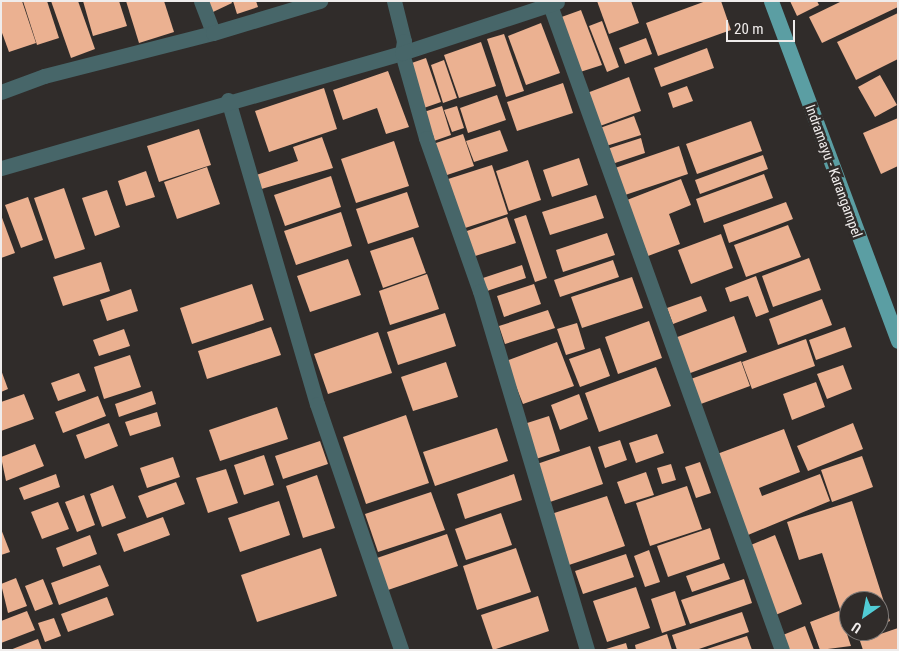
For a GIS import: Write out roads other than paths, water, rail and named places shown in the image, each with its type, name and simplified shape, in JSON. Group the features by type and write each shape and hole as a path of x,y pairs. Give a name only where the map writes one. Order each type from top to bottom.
{"main road":[{"name":"Indramayu - Karangampel","path":"771,1 898,341"}],"street":[{"path":"201,1 213,34"},
{"path":"1,92 44,76 213,34 320,1"},
{"path":"394,1 403,47 426,138 480,290 587,650"},
{"path":"1,168 554,3 782,650"},
{"path":"228,100 317,404 401,650"}]}
